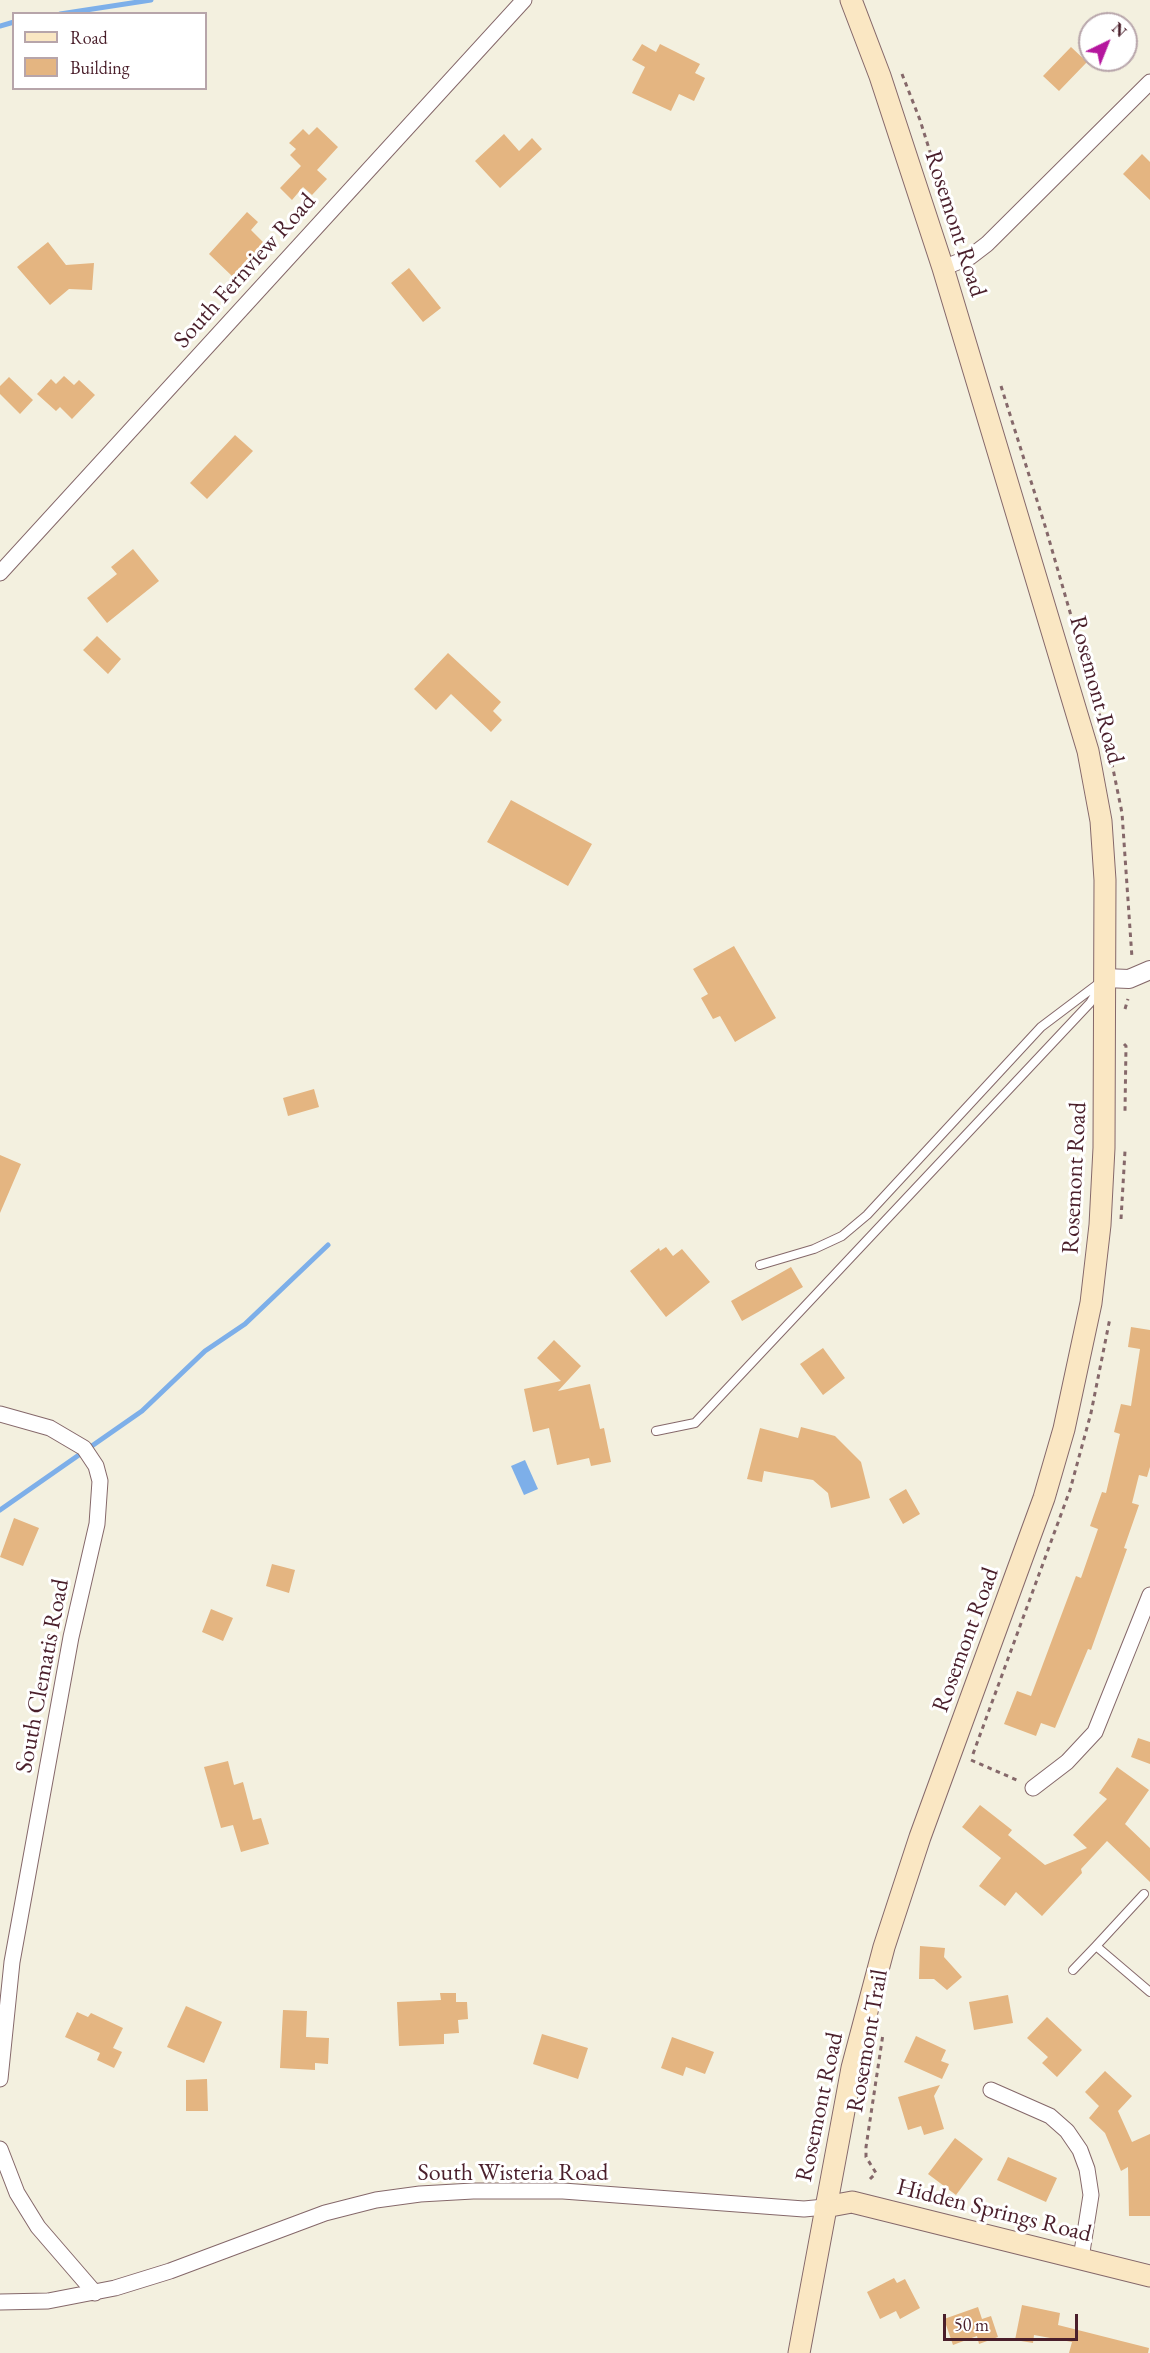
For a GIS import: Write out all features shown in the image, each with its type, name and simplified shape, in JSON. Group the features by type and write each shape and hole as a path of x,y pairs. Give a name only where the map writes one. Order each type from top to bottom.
{"main road":[{"name":"Rosemont Road","path":"800,2353 852,2068 893,1919 1044,1498 1071,1402 1091,1303 1100,1225 1104,1148 1103,840 1088,752 944,268 887,95 851,0"},
{"name":"Hidden Springs Road","path":"825,2207 852,2202 1150,2276"}],"street":[{"name":"South Fernview Road","path":"0,573 524,0"},
{"path":"944,268 970,257 987,244 1150,82"},
{"path":"1105,978 1129,979 1150,970"},
{"name":"South Clematis Road","path":"0,1414 50,1428 84,1448 96,1466 100,1481 97,1524 70,1646 12,1962 0,2079"},
{"path":"1032,1788 1067,1762 1095,1732 1150,1595"},
{"path":"991,2090 1050,2116 1067,2132 1080,2150 1087,2169 1091,2195 1081,2258"},
{"path":"0,2149 16,2193 38,2227 94,2293"},
{"name":"South Wisteria Road","path":"0,2302 48,2301 94,2293 170,2271 325,2213 376,2200 420,2194 473,2191 563,2191 804,2210 825,2207"}],"lane":[{"path":"760,1265 814,1250 842,1236 867,1215 1041,1027 1105,978"},
{"path":"656,1431 695,1423 1090,1003 1105,978"},
{"path":"1073,1970 1144,1894"},
{"path":"1096,1946 1150,1992"}],"path":[{"path":"971,1760 1004,1773"},
{"name":"Rosemont Trail","path":"870,2179 876,2173 866,2157 866,2147 884,2028"}],"water":[{"path":"525,1460 538,1489 524,1495 511,1466"}],"building":[{"path":"642,44 656,52 660,44 700,64 695,73 705,78 694,101 679,94 671,111 632,93 645,67 632,60"},
{"path":"1071,47 1078,54 1078,71 1059,91 1043,76"},
{"path":"317,127 338,147 317,170 327,179 312,195 303,187 292,200 280,188 301,166 290,155 296,149 289,143 303,129 309,135"},
{"path":"504,134 519,151 532,138 542,149 500,188 475,161"},
{"path":"1142,154 1150,162 1150,200 1123,174"},
{"path":"247,212 258,222 251,230 264,243 232,276 209,254"},
{"path":"48,242 66,265 94,263 92,290 69,289 50,305 17,267"},
{"path":"409,268 441,308 423,322 391,283"},
{"path":"64,376 74,385 79,380 95,395 72,419 60,407 56,411 37,394 51,379 56,384"},
{"path":"9,377 33,400 20,414 0,394 0,386"},
{"path":"235,435 253,451 207,499 190,483"},
{"path":"133,549 159,581 107,623 87,598 117,574 111,567"},
{"path":"97,636 121,659 108,674 83,650"},
{"path":"448,653 501,702 493,711 502,720 491,732 451,694 436,710 414,689"},
{"path":"511,800 592,844 568,886 487,842"},
{"path":"734,946 776,1018 735,1042 720,1016 713,1019 701,998 708,994 693,969"},
{"path":"314,1089 319,1107 288,1116 283,1098"},
{"path":"0,1155 21,1164 0,1213"},
{"path":"666,1247 673,1256 682,1249 710,1282 666,1317 630,1271 659,1248 660,1251"},
{"path":"791,1267 803,1287 742,1321 731,1301"},
{"path":"1131,1327 1150,1330 1150,1467 1147,1477 1139,1475 1132,1503 1139,1505 1124,1548 1127,1549 1091,1650 1088,1649 1055,1728 1041,1723 1036,1736 1004,1724 1017,1691 1031,1696 1076,1576 1081,1578 1098,1529 1090,1526 1102,1492 1106,1493 1120,1434 1114,1432 1121,1404 1131,1406 1140,1349 1128,1347"},
{"path":"554,1340 581,1366 558,1391 590,1384 600,1429 604,1428 611,1462 591,1466 589,1458 557,1465 549,1428 533,1432 524,1389 561,1381 537,1358"},
{"path":"823,1348 845,1378 823,1395 800,1364"},
{"path":"801,1427 835,1436 861,1462 870,1498 831,1508 828,1493 813,1480 764,1471 762,1482 747,1479 760,1428 798,1438"},
{"path":"906,1489 920,1514 903,1524 889,1499"},
{"path":"14,1518 39,1528 23,1566 0,1557"},
{"path":"272,1564 295,1570 289,1593 266,1586"},
{"path":"211,1609 233,1618 223,1641 202,1632"},
{"path":"1138,1738 1150,1742 1150,1764 1131,1757"},
{"path":"228,1761 234,1785 243,1782 253,1820 261,1818 269,1844 241,1852 233,1825 221,1828 204,1767"},
{"path":"1117,1767 1149,1790 1125,1824 1150,1848 1150,1882 1107,1841 1081,1869 1082,1873 1042,1916 1016,1892 1005,1906 979,1886 1001,1858 962,1827 980,1805 1012,1830 1008,1835 1045,1865 1087,1848 1073,1835 1107,1799 1099,1793"},
{"path":"920,1946 945,1948 944,1957 962,1977 947,1990 934,1979 919,1979"},
{"path":"440,1993 456,1993 456,2002 467,2002 468,2019 458,2020 459,2033 444,2034 444,2044 399,2046 397,2002 441,2000"},
{"path":"1008,1995 1013,2023 974,2030 969,2002"},
{"path":"186,2006 222,2022 204,2063 167,2047"},
{"path":"283,2010 307,2011 306,2037 329,2038 328,2064 315,2063 315,2070 280,2068"},
{"path":"77,2012 88,2017 91,2013 123,2028 113,2048 122,2052 114,2068 97,2060 100,2053 65,2037"},
{"path":"1047,2017 1082,2050 1057,2077 1042,2063 1048,2057 1027,2038"},
{"path":"542,2034 588,2048 578,2079 533,2064"},
{"path":"916,2036 946,2050 941,2061 949,2064 942,2079 904,2062"},
{"path":"672,2037 714,2052 705,2074 686,2067 683,2076 661,2068"},
{"path":"1105,2071 1132,2096 1118,2111 1132,2142 1150,2134 1150,2216 1129,2216 1128,2167 1121,2171 1105,2133 1089,2118 1099,2106 1085,2092"},
{"path":"207,2079 208,2111 186,2111 186,2080"},
{"path":"940,2085 934,2096 944,2129 924,2135 921,2126 908,2130 898,2097"},
{"path":"955,2138 983,2159 956,2195 928,2174"},
{"path":"1008,2157 1057,2178 1046,2202 997,2180"},
{"path":"894,2278 897,2283 905,2279 920,2308 900,2319 896,2311 880,2319 867,2292"},
{"path":"1022,2305 1060,2313 1058,2325 1149,2348 1148,2353 1069,2353 1072,2342 1034,2335 1033,2343 1015,2340"},
{"path":"978,2307 982,2319 991,2316 998,2337 979,2344 977,2336 953,2345 944,2319"}],"waterway":[{"path":"73,12 151,0"},
{"path":"0,26 12,23"},
{"path":"0,1510 142,1411 205,1351 245,1324 328,1245"}]}
